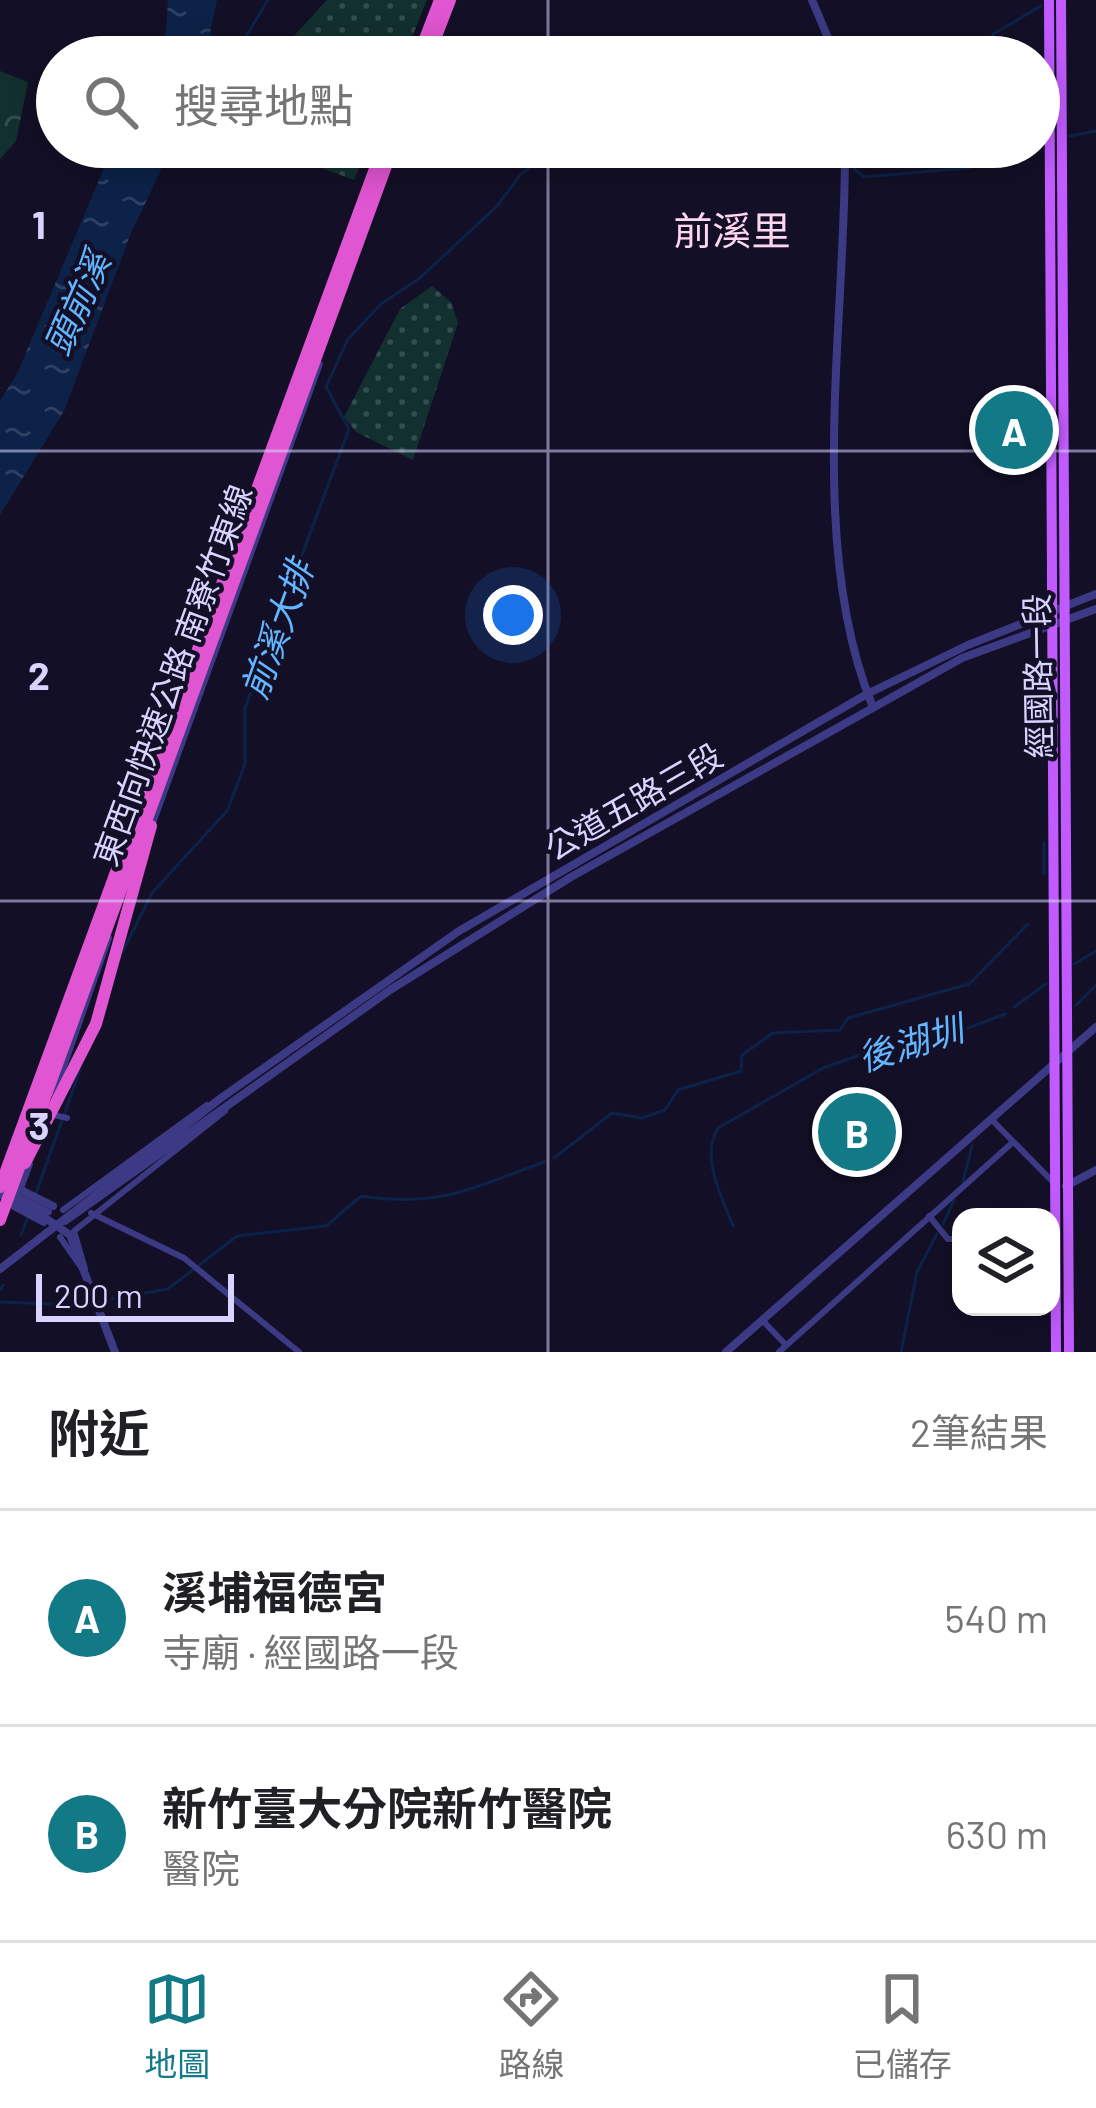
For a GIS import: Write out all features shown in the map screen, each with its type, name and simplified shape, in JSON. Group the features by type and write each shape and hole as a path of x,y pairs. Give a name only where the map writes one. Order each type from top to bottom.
{"highway":[{"path":"426,36 440,0"},
{"path":"438,36 453,0"},
{"name":"東西向快速公路 南寮竹東線","path":"0,1187 374,168"},
{"name":"東西向快速公路 南寮竹東線","path":"0,1220 388,168"},
{"path":"21,1168 96,1024 146,830"}],"main road":[{"name":"經國路一段","path":"1049,0 1049,36"},
{"name":"經國路一段","path":"1060,154 1061,0"},
{"name":"經國路一段","path":"1051,168 1065,1054 1058,1208"},
{"name":"經國路一段","path":"1060,168 1053,1066 1069,1352"},
{"name":"經國路一段","path":"1054,1316 1055,1352"}],"street":[{"path":"812,0 827,36"},
{"path":"51,1213 33,1216 14,1208 105,959 107,924 162,796 388,168"},
{"path":"844,168 835,511 838,568 872,706"},
{"name":"公道五路三段","path":"85,1272 74,1231 92,1213 327,1036 511,913 872,706 1096,594"},
{"name":"公道五路三段","path":"51,1213 458,931 867,694 1057,616 1096,610"},
{"path":"320,1026 327,1036"},
{"path":"726,1352 1096,1027"},
{"path":"40,1132 53,1115 55,1094"},
{"name":"公道五路三段","path":"59,1225 221,1098"},
{"name":"公道五路三段","path":"59,1225 226,1110"},
{"path":"53,1115 67,1118"},
{"path":"992,1120 1062,1185 1096,1170"},
{"path":"779,1352 1013,1142"},
{"path":"0,1187 51,1213"},
{"path":"0,1187 51,1213"},
{"path":"18,1196 51,1213 70,1235 115,1352"},
{"path":"92,1213 184,1258 299,1352"},
{"path":"929,1216 952,1239"},
{"path":"0,1269 59,1225"},
{"path":"60,1237 85,1272"},
{"path":"763,1321 785,1344"}],"green space":[{"path":"327,0 427,0 412,36 294,36"},
{"path":"0,71 28,82 16,141 0,159"},
{"path":"321,168 359,168 354,180"},
{"path":"432,286 451,302 458,323 413,460 356,432 344,417 400,309"}],"water":[{"path":"168,0 217,0 209,36 164,36"},
{"name":"頭前溪","path":"104,168 162,168 131,233 64,411 0,515 0,401 17,374"}],"waterway":[{"path":"246,36 268,0"},
{"path":"993,36 1041,6"},
{"name":"前溪大排","path":"1070,136 1096,131"},
{"name":"前溪大排","path":"122,953 152,893 227,811 245,764 245,708 349,429 326,387 348,339 381,304 420,278 497,206 529,168"},
{"name":"前溪大排","path":"854,169 864,177 968,168"},
{"path":"1044,842 1044,874"},
{"path":"554,1158 612,1113 642,1118 665,1110 678,1090 741,1071 742,1055 773,1033 840,1030 848,1018 969,984 1028,924"},
{"name":"後湖圳","path":"1074,964 1096,951"},
{"name":"後湖圳","path":"1014,1007 1046,984"},
{"path":"1076,1005 1096,985"},
{"name":"後湖圳","path":"733,1226 712,1164 718,1128 823,1068 902,1040 931,1042 1005,1014"},
{"name":"前溪大排","path":"35,1196 80,1070"},
{"path":"963,1181 972,1146"},
{"path":"0,1302 77,1305 168,1289 237,1236 326,1226 361,1196 434,1197 544,1162"},
{"path":"943,1224 954,1200"},
{"name":"前溪大排","path":"21,1235 28,1217"},
{"path":"901,1352 917,1272 937,1234"},
{"name":"前溪大排","path":"0,1290 3,1285"}],"place":[{"name":"溪埔福德宮","path":"1014,430"},
{"name":"新竹臺大分院新竹醫院","path":"857,1132"}],"district":[{"name":"前溪里","path":"732,229"}]}
